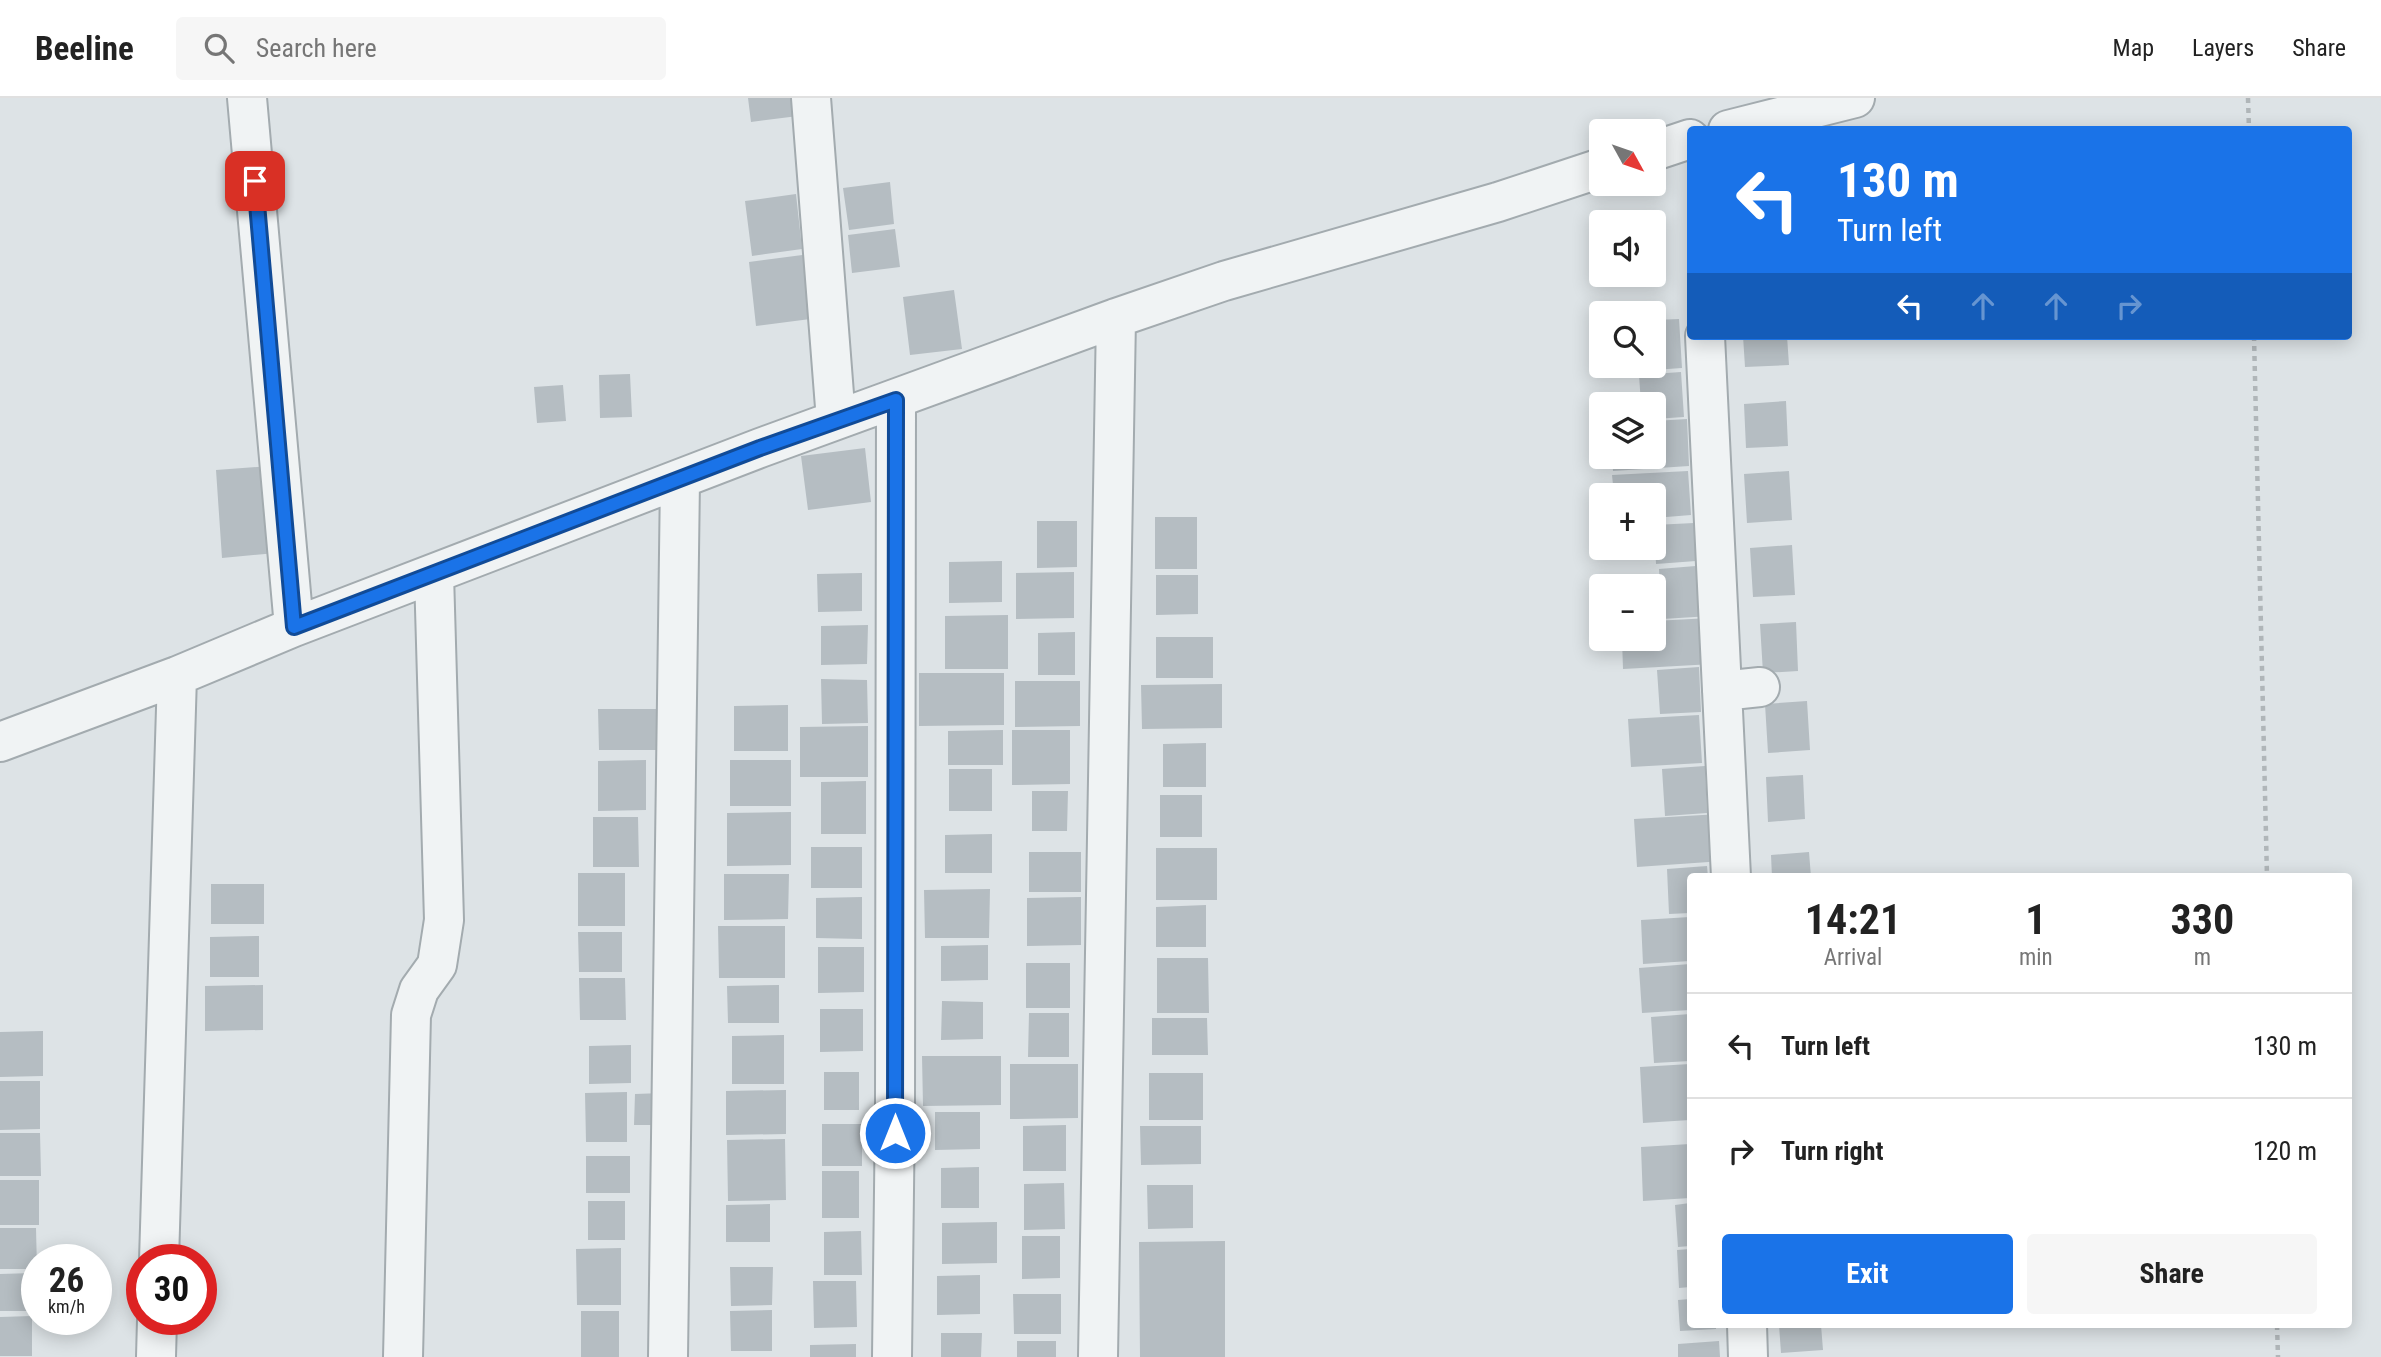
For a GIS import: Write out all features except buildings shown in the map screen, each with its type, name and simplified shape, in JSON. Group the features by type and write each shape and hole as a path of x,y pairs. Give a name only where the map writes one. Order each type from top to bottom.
{"street":[{"path":"247,98 294,627"},
{"path":"811,98 836,420"},
{"path":"1744,126 1855,98"},
{"path":"1666,147 1687,140"},
{"path":"0,742 836,420 1116,318 1224,281 1497,202 1589,172"},
{"path":"1098,1357 1116,318"},
{"path":"1705,340 1731,873"},
{"path":"892,1357 896,400"},
{"path":"668,1357 681,480"},
{"path":"402,1357 411,1015 419,990 437,965 444,920 435,574"},
{"path":"159,1244 177,676"},
{"path":"1722,691 1760,687"},
{"path":"1747,1328 1748,1357"},
{"path":"156,1357 157,1335"}],"path":[{"path":"2248,98 2249,126"},
{"path":"2254,340 2267,873"},
{"path":"2277,1328 2278,1357"}],"route":[{"path":"255,181 294,627 760,448 896,400 895,1133"}]}
